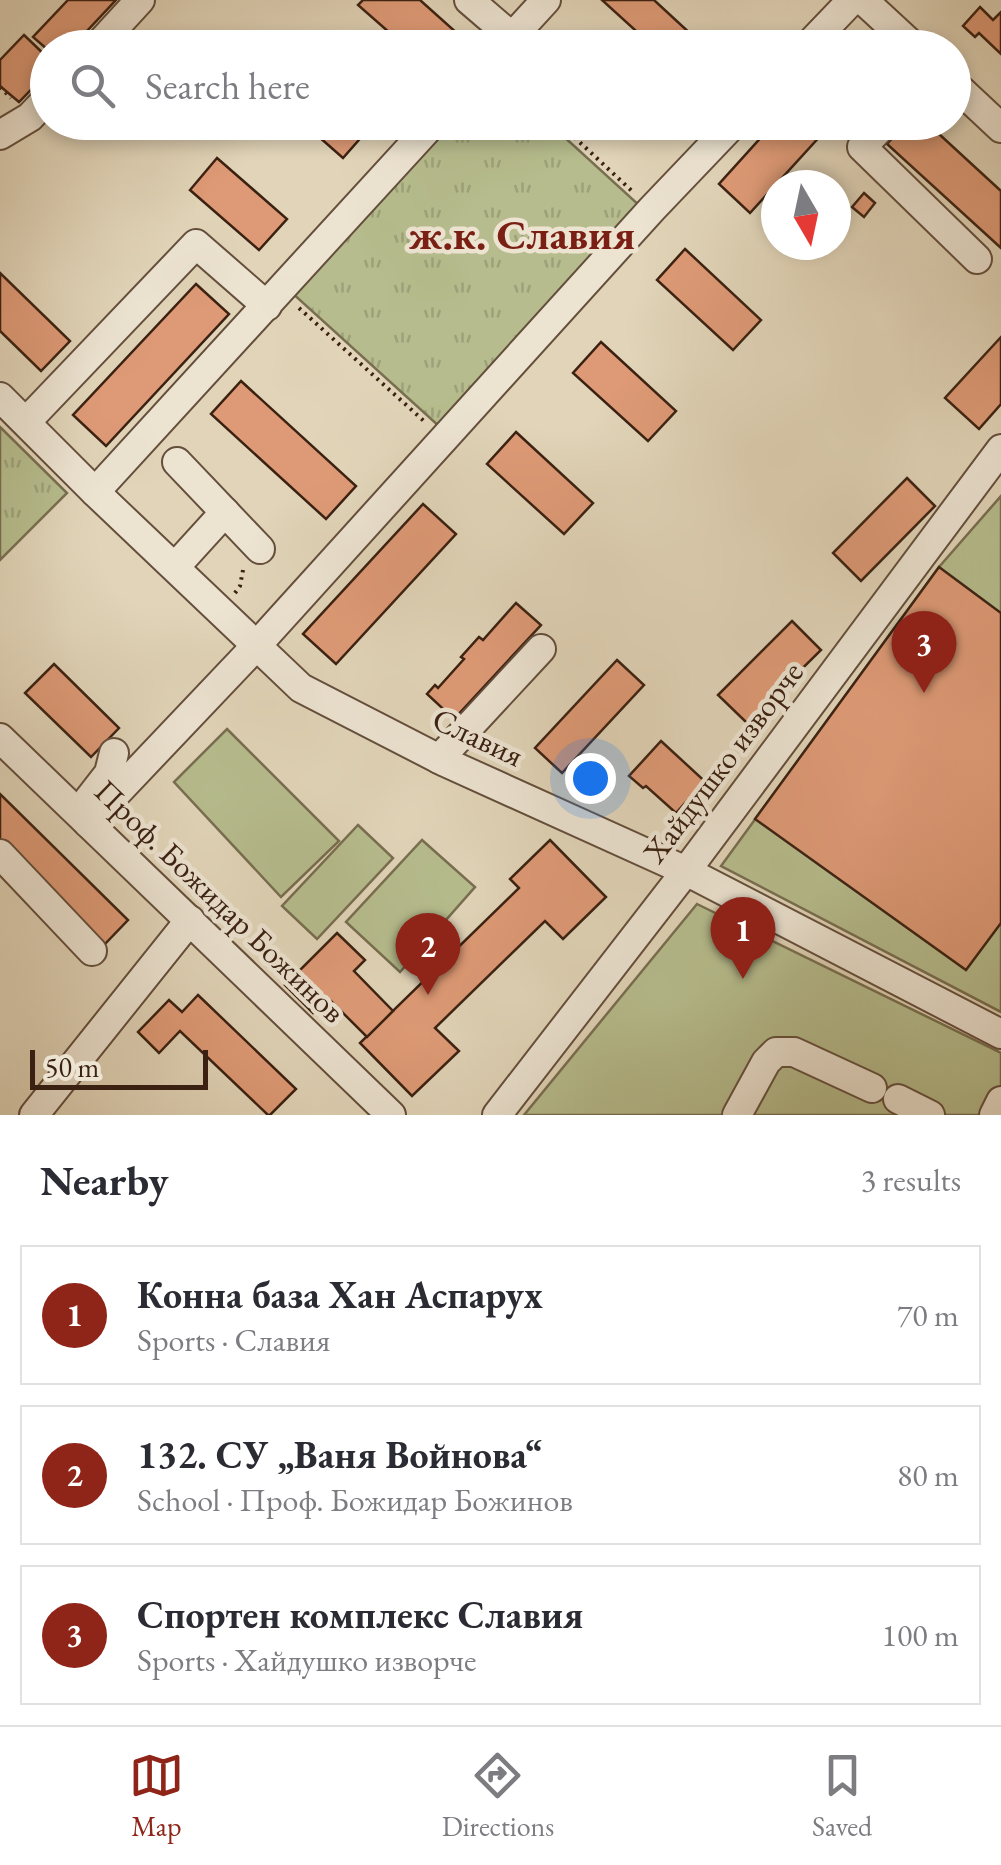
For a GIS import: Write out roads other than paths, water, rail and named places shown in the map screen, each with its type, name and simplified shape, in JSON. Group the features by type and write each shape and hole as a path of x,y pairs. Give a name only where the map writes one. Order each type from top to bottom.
{"street":[{"path":"112,30 140,0"},
{"path":"470,0 496,30"},
{"path":"518,30 546,0"},
{"path":"823,30 852,0"},
{"path":"864,0 896,30"},
{"path":"971,100 1001,128"},
{"path":"0,135 30,118"},
{"path":"94,492 418,140"},
{"path":"83,818 257,644 717,140"},
{"path":"869,140 862,147 977,259"},
{"path":"26,422 196,244 274,299"},
{"name":"Славия","path":"0,397 94,492 302,688 439,759 686,871 1001,1034"},
{"name":"Хайдушко изворче","path":"497,1115 686,871 1001,449"},
{"path":"177,462 256,544"},
{"path":"175,567 225,512"},
{"path":"439,759 541,649"},
{"name":"Проф. Божидар Божинов","path":"4,750 83,818 391,1115"},
{"path":"83,818 109,774 114,752"},
{"path":"0,854 92,951"},
{"path":"34,1115 190,920"},
{"path":"736,1115 766,1062 776,1052 794,1052 930,1115"},
{"path":"994,1115 1001,1101"}],"place":[{"name":"Спортен комплекс Славия","path":"924,693"},
{"name":"Конна база Хан Аспарух","path":"743,979"},
{"name":"132. СУ „Ваня Войнова“","path":"428,995"}],"district":[{"name":"ж.к. Славия","path":"522,234"}]}
